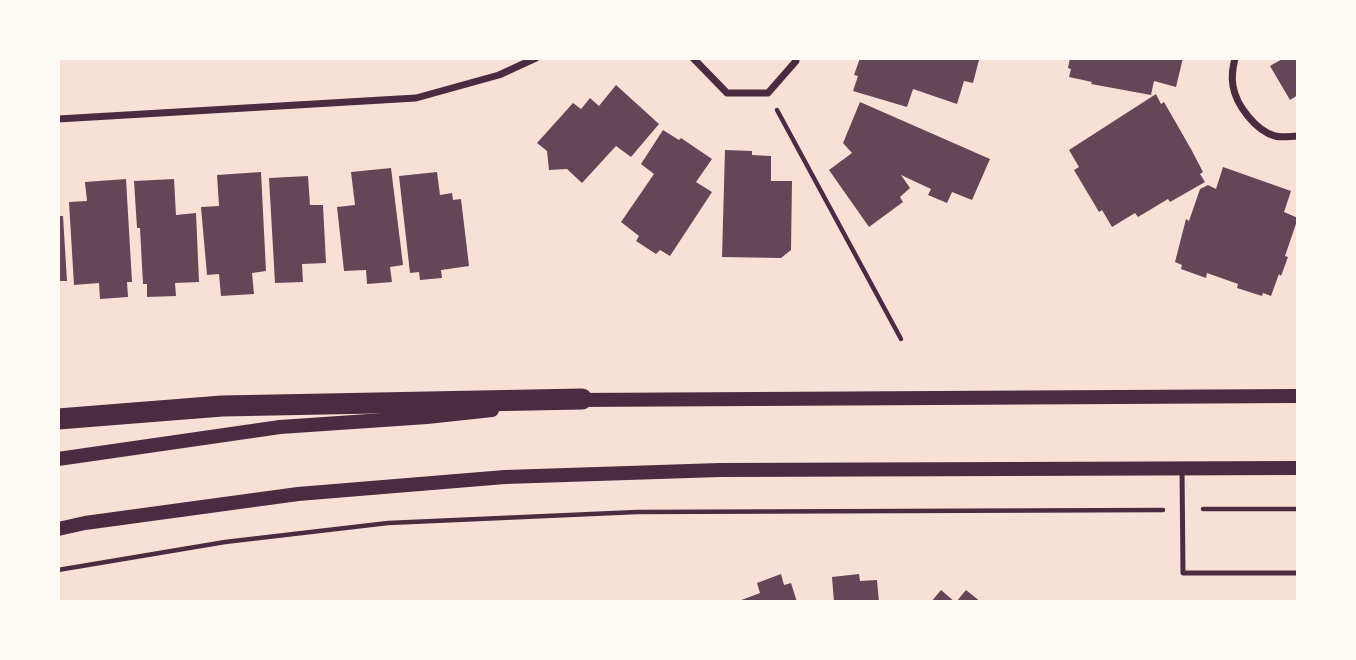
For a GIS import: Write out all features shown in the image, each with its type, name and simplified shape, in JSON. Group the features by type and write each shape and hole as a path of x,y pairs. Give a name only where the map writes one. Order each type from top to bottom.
{"highway":[{"path":"58,419 222,406 582,399"}],"main road":[{"path":"58,459 280,427 427,417 582,399 1298,396"},
{"path":"58,529 298,494 505,477 720,470 1298,468"}],"street":[{"path":"58,119 416,98 499,75 536,58"},
{"path":"693,58 727,93 768,93 796,61 795,58"},
{"path":"1235,58 1233,85 1236,97 1248,116 1261,129 1276,136 1298,136"}],"lane":[{"path":"1182,469 1183,573 1298,573"}],"path":[{"path":"768,93 901,339"},
{"path":"58,570 226,542 335,528 438,520 637,512 1298,509"}],"building":[{"path":"860,58 979,60 973,83 964,81 957,104 913,89 907,107 853,91 858,76 854,75"},
{"path":"1070,58 1183,58 1176,87 1154,81 1151,95 1091,84 1092,82 1069,77"},
{"path":"1284,58 1298,58 1298,95 1290,100 1270,66"},
{"path":"616,85 659,124 631,157 616,146 582,183 567,169 549,170 547,151 537,143 573,103 581,109 590,98 599,106"},
{"path":"1156,94 1161,104 1164,102 1191,149 1205,182 1170,202 1168,199 1138,217 1135,213 1112,227 1102,210 1099,212 1074,170 1079,167 1069,150"},
{"path":"860,102 990,159 972,200 952,192 947,203 928,195 931,189 901,175 910,188 900,197 903,202 869,227 829,170 852,153 843,143"},
{"path":"663,130 679,140 681,138 712,159 696,182 712,192 670,256 660,250 656,254 636,241 639,236 621,222 654,174 641,164"},
{"path":"725,150 752,151 752,155 771,156 771,181 792,181 791,250 781,258 722,257"},
{"path":"1223,167 1291,191 1284,212 1298,218 1285,256 1288,257 1271,296 1237,288 1238,284 1207,273 1206,278 1181,269 1182,265 1175,262 1186,219 1189,221 1200,189 1208,185 1216,189"},
{"path":"391,168 403,265 390,267 392,282 367,284 366,270 344,271 337,207 355,205 351,172"},
{"path":"261,172 266,271 252,273 254,294 221,296 219,274 207,275 201,207 219,206 217,175"},
{"path":"437,172 440,195 452,193 453,200 461,199 469,266 441,270 442,278 420,280 419,272 410,273 399,176"},
{"path":"308,176 310,205 323,205 326,263 302,264 303,282 275,283 269,178"},
{"path":"126,179 132,282 127,282 128,297 100,299 99,283 74,285 69,202 87,201 85,182"},
{"path":"174,179 176,215 196,213 199,282 175,283 176,296 147,297 147,284 143,284 134,181"},
{"path":"58,216 63,216 67,281 58,281"},
{"path":"781,574 784,585 791,583 797,602 736,602 760,593 757,583"},
{"path":"859,574 860,581 877,580 879,602 834,602 832,577"},
{"path":"941,590 955,602 931,602"},
{"path":"966,590 981,602 956,602"}]}
